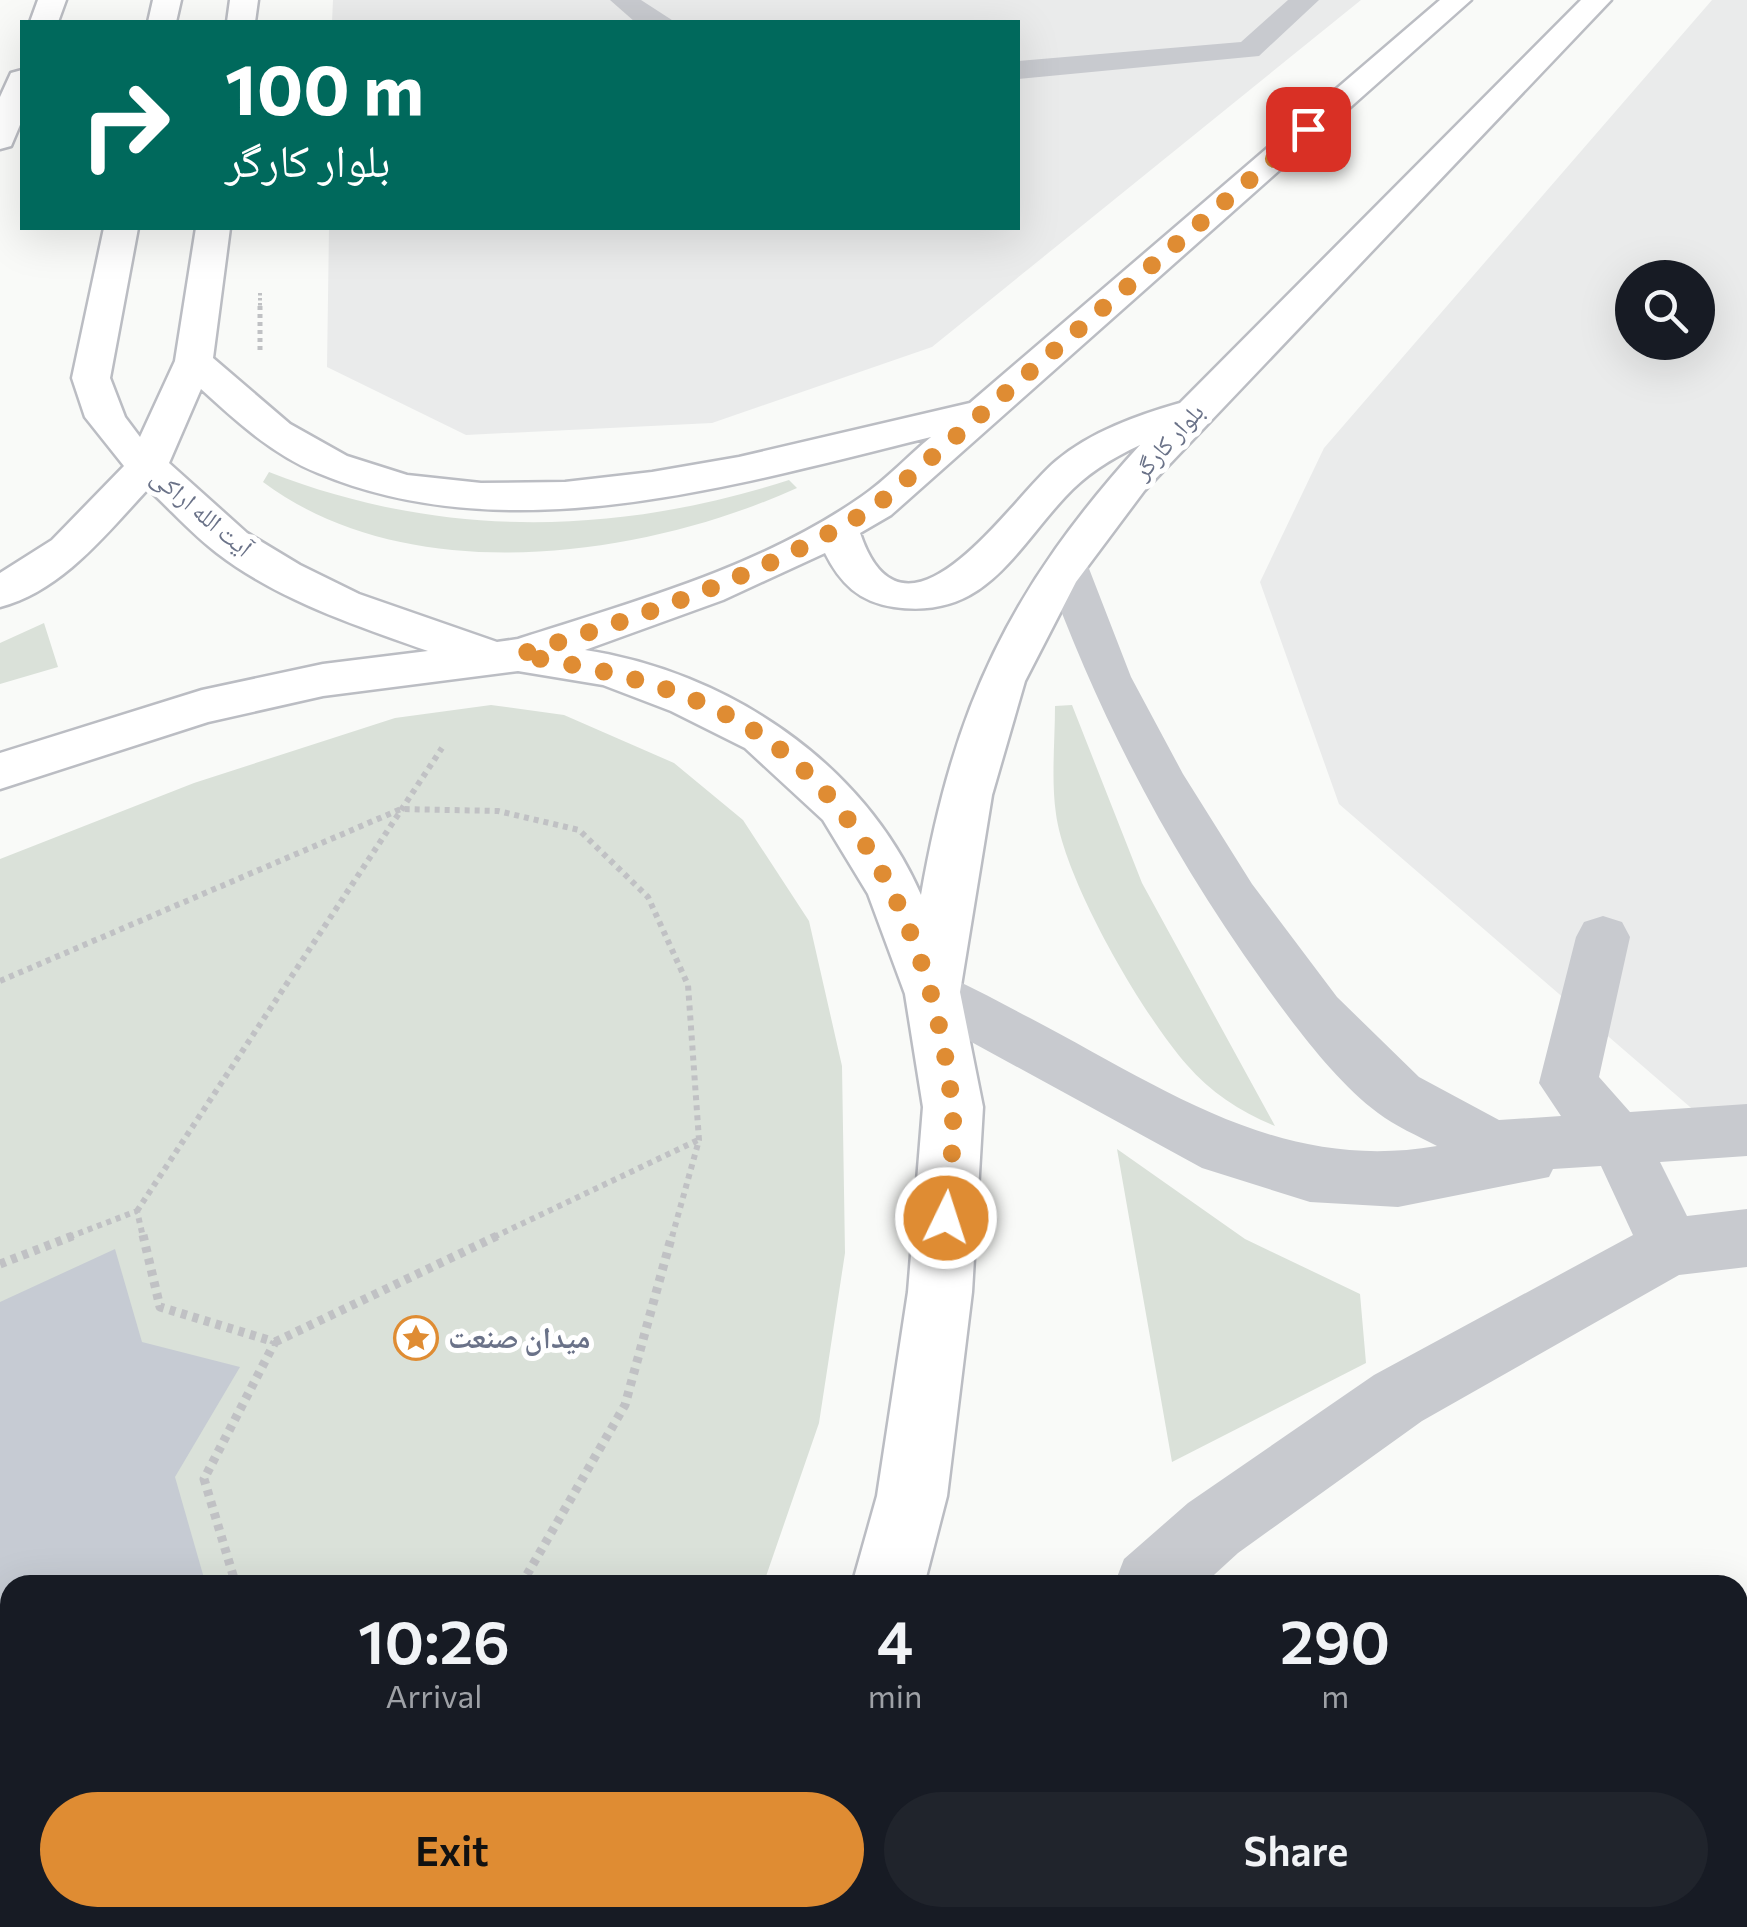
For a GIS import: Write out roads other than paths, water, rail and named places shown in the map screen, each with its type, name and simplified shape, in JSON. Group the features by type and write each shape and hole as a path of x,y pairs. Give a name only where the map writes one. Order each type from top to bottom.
{"main road":[{"path":"0,771 202,707 323,680 507,657 679,604 838,530 876,506 1456,0"},
{"name":"بلوار کارگر","path":"932,994 967,784 1001,681 1033,616 1066,566 1125,489 1195,411 1596,0"},
{"path":"0,139 20,84"},
{"name":"آیت الله اراکی","path":"121,230 91,378 106,418 147,466 232,542 284,575 343,604 507,657"},
{"path":"0,592 67,550 147,466 194,361 213,230"},
{"path":"194,361 271,432 334,466 416,490 466,494 568,494 673,481 982,412"},
{"path":"838,530 854,566 881,590 905,597 943,595 989,560 1068,471 1115,441 1195,411"},
{"path":"507,657 611,670 688,698 762,736 841,807 893,890 932,994 953,1107 940,1292 912,1496 891,1575"}],"street":[{"path":"624,0 649,20"},
{"path":"1020,70 1249,50 1305,0"},
{"path":"1066,566 1108,678 1162,781 1233,899 1316,1013 1398,1095 1493,1147 1619,1142 1747,1130"},
{"path":"1603,937 1568,1083 1619,1142 1670,1247"},
{"path":"932,994 1223,1149 1310,1175 1398,1180 1619,1142"},
{"path":"1161,1575 1213,1528 1398,1398 1670,1247 1747,1238"}],"place":[{"name":"میدان صنعت","path":"416,1338"}]}
